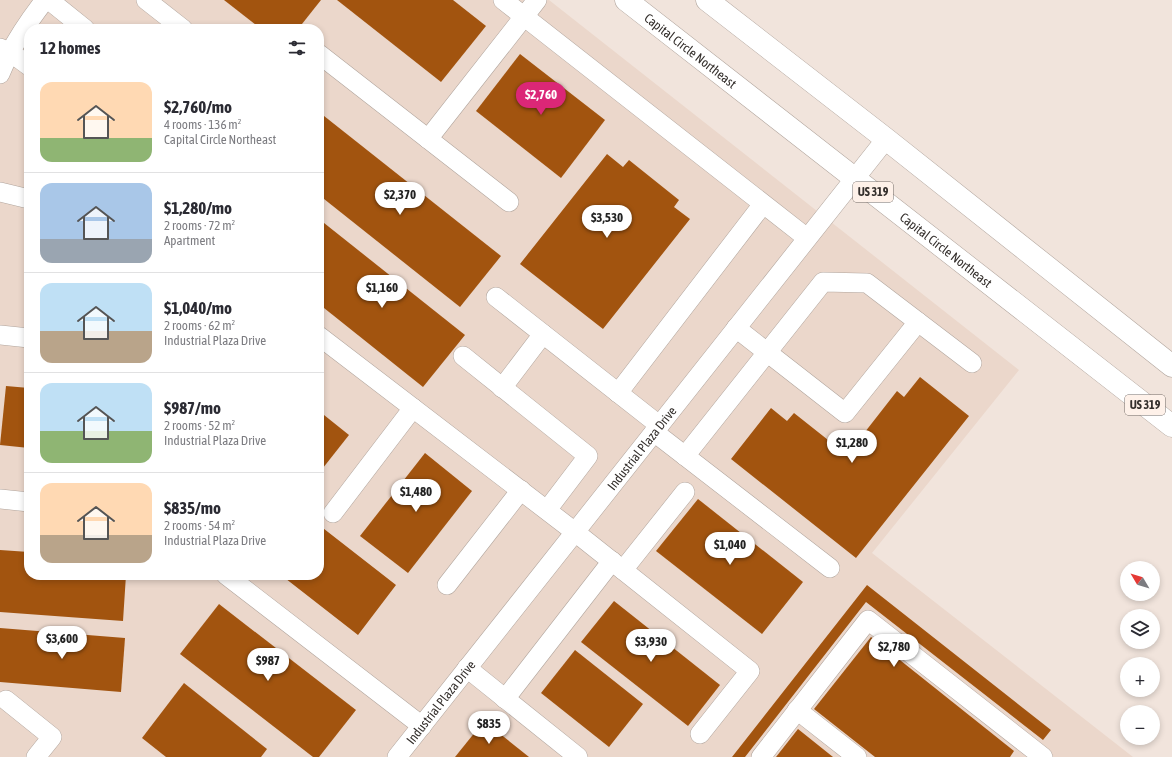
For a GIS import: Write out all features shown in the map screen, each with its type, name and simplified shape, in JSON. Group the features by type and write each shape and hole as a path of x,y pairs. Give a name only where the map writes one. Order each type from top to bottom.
{"main road":[{"name":"Capital Circle Northeast","path":"626,0 1172,426"},
{"path":"707,0 886,139 1172,366"}],"street":[{"path":"25,24 45,0"},
{"path":"49,0 79,24"},
{"path":"146,0 177,24"},
{"path":"503,0 807,238"},
{"path":"428,139 537,0"},
{"path":"0,74 5,50 24,26"},
{"path":"5,50 24,63"},
{"path":"324,58 509,202"},
{"name":"Industrial Plaza Drive","path":"397,757 886,139"},
{"path":"0,192 24,198"},
{"path":"618,393 763,204"},
{"path":"685,456 823,282 867,283 972,363"},
{"path":"496,297 618,393 657,428 685,456 830,568"},
{"path":"736,328 845,413 918,322"},
{"path":"502,388 543,334"},
{"path":"0,335 24,337"},
{"path":"324,340 547,510 750,671 700,734"},
{"path":"463,356 588,456 547,510"},
{"path":"333,513 414,408"},
{"path":"447,585 521,490"},
{"path":"506,699 618,566 686,492"},
{"path":"0,499 24,501"},
{"path":"232,580 422,726"},
{"path":"761,757 868,620 1040,756"},
{"path":"467,668 578,757"},
{"path":"6,700 52,736 36,757"},
{"path":"797,710 857,757"}],"shaded area":[{"path":"0,0 549,0 1019,370 872,553 1133,757 0,757"}],"building":[{"path":"224,0 321,0 302,24 255,24"},
{"path":"337,0 453,0 486,26 441,82"},
{"path":"520,54 605,120 561,178 476,111"},
{"path":"324,116 501,256 460,307 324,199"},
{"path":"607,154 623,167 629,160 679,200 674,207 690,219 603,329 520,264"},
{"path":"324,223 465,335 423,387 324,308"},
{"path":"920,377 969,416 856,558 731,459 771,408 787,421 794,413 847,455 897,391 904,397"},
{"path":"6,386 24,388 24,447 0,445"},
{"path":"324,415 349,435 324,467"},
{"path":"425,453 472,491 408,573 360,536"},
{"path":"698,499 803,582 762,634 656,551"},
{"path":"324,529 396,585 358,635 287,580 324,580"},
{"path":"0,550 24,552 24,580 126,580 123,621 0,612"},
{"path":"867,585 1051,730 1043,740 866,602 745,757 732,757"},
{"path":"614,601 720,685 688,726 581,642"},
{"path":"219,604 356,710 319,757 313,757 180,654"},
{"path":"0,628 125,638 121,692 0,682"},
{"path":"871,637 1014,751 1010,757 875,757 814,709"},
{"path":"575,650 643,704 609,747 541,693"},
{"path":"184,683 267,749 261,757 166,757 142,738"},
{"path":"484,721 529,757 455,757"},
{"path":"798,729 833,757 776,757"}]}
